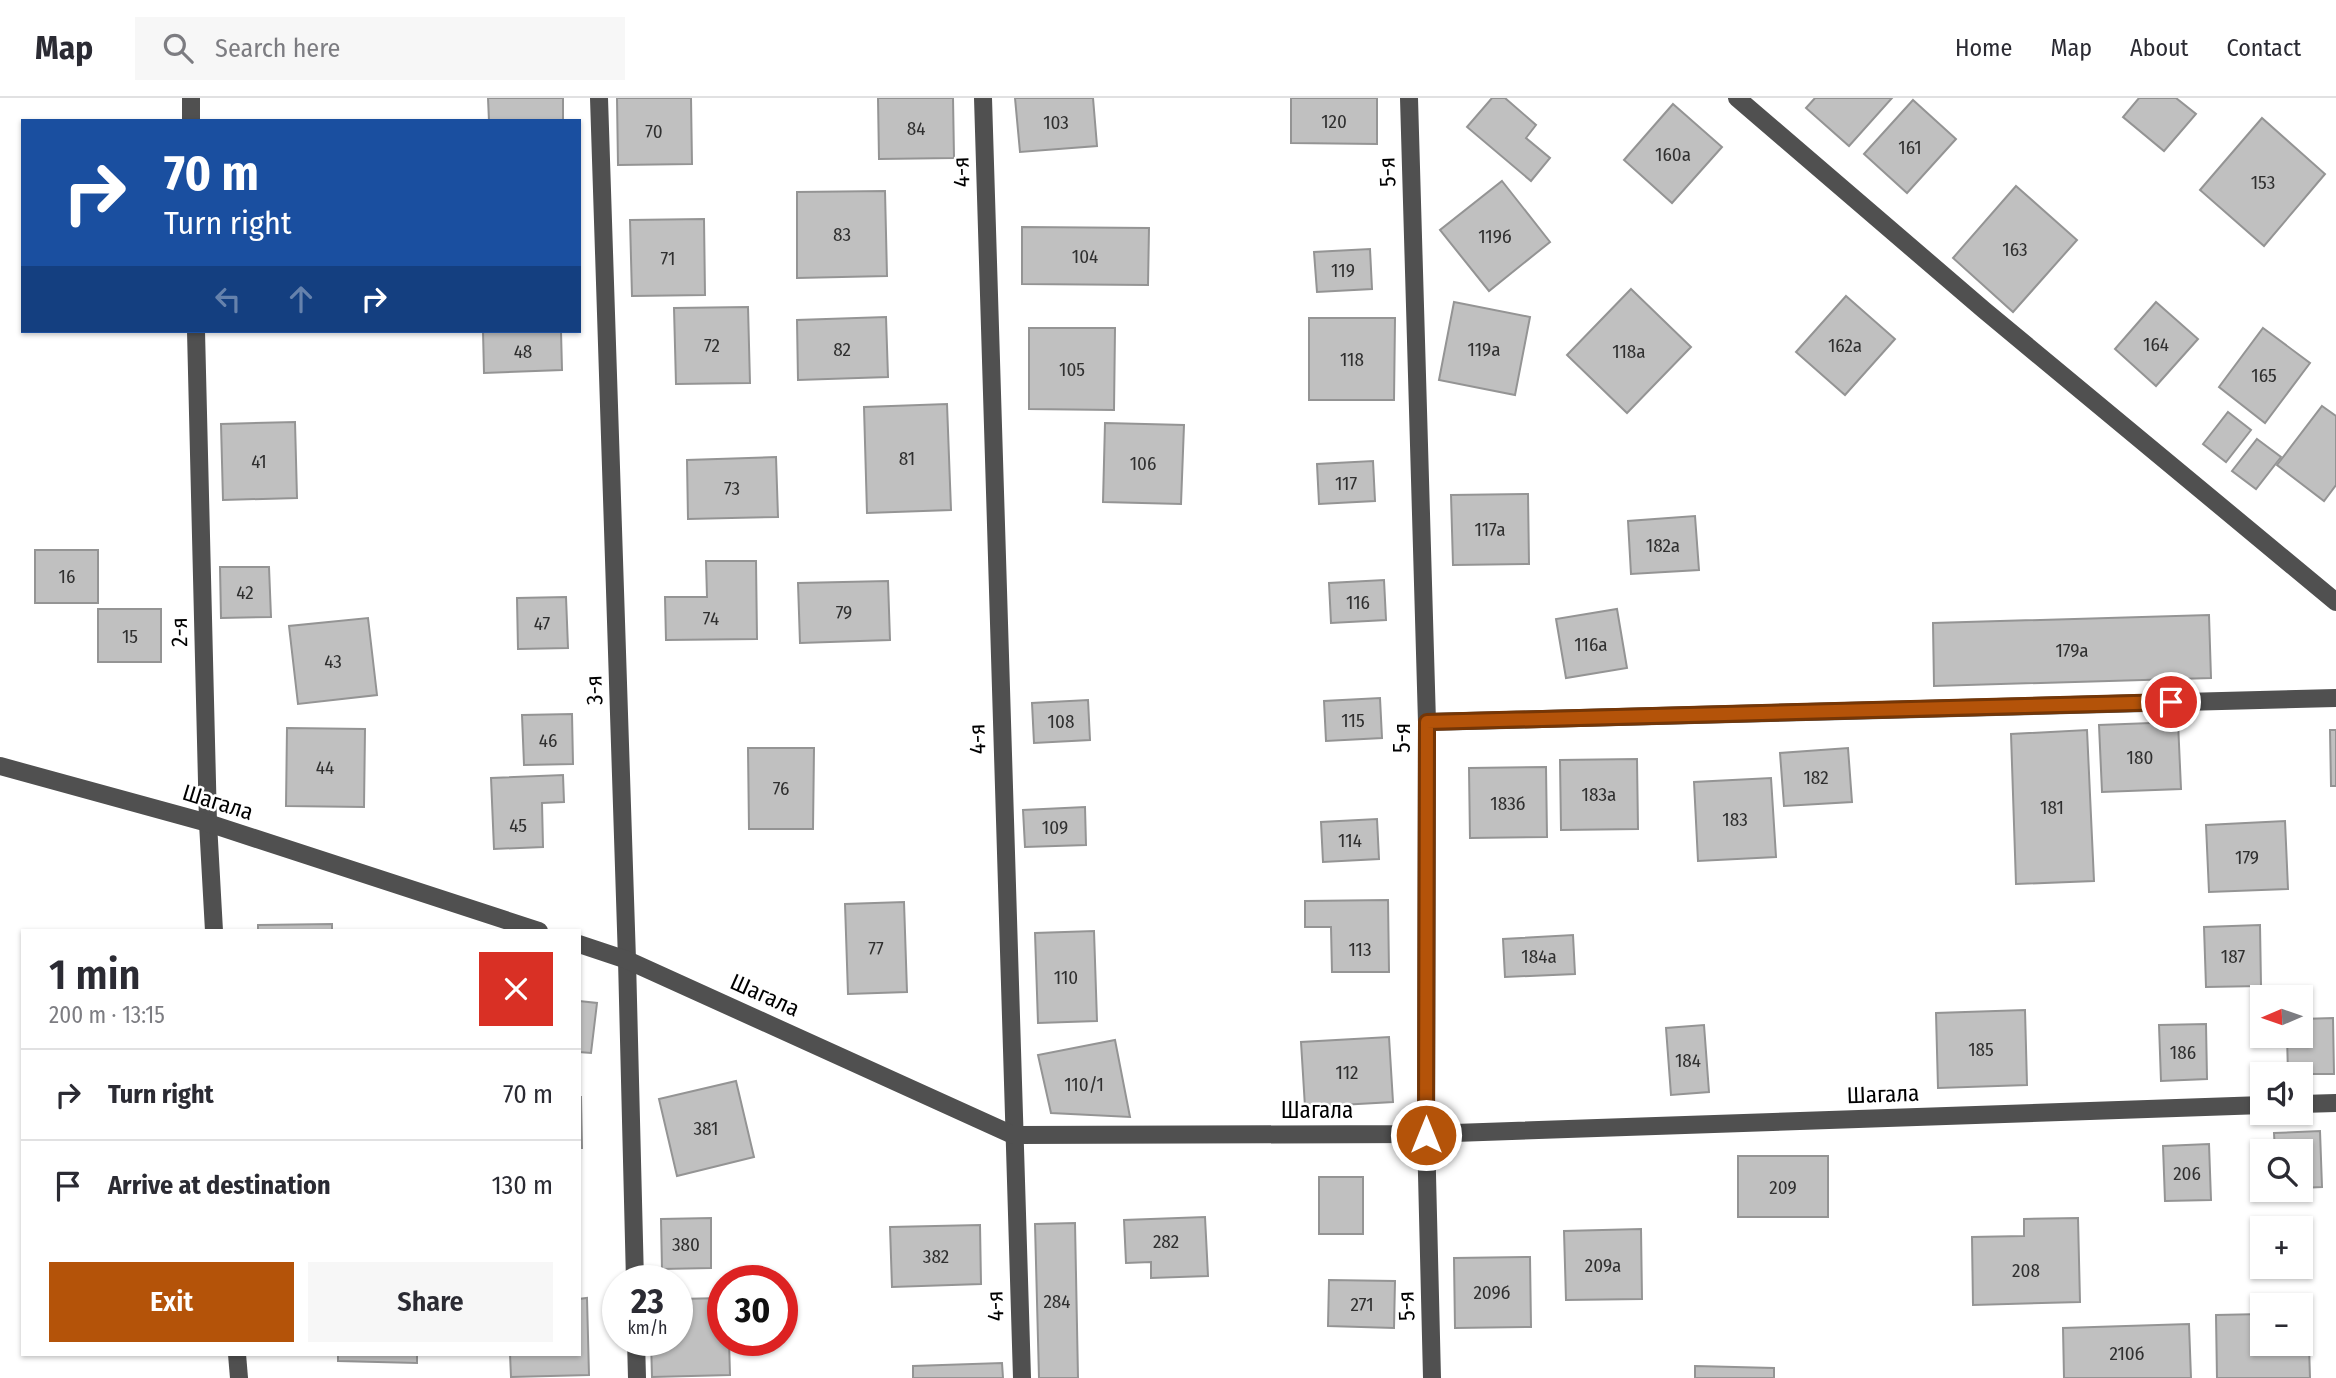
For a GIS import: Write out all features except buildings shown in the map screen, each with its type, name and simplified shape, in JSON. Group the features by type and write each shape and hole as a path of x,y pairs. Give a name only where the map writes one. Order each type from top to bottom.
{"street":[{"path":"191,98 191,119"},
{"name":"3-я","path":"599,98 635,1265"},
{"name":"4-я","path":"983,98 1021,1378"},
{"name":"5-я","path":"1409,98 1427,722 1426,1135 1432,1378"},
{"path":"1737,98 1984,310 2336,602"},
{"name":"2-я","path":"196,333 208,823 214,929"},
{"path":"1427,722 2336,698"},
{"name":"Шагала","path":"0,766 208,823 534,929"},
{"name":"Шагала","path":"581,945 627,960 1013,1135 1426,1135 2250,1105"},
{"path":"2313,1104 2336,1103"},
{"path":"237,1356 239,1378"},
{"path":"636,1356 637,1378"}],"route":[{"path":"1426,1135 1427,722 2171,702"}]}
